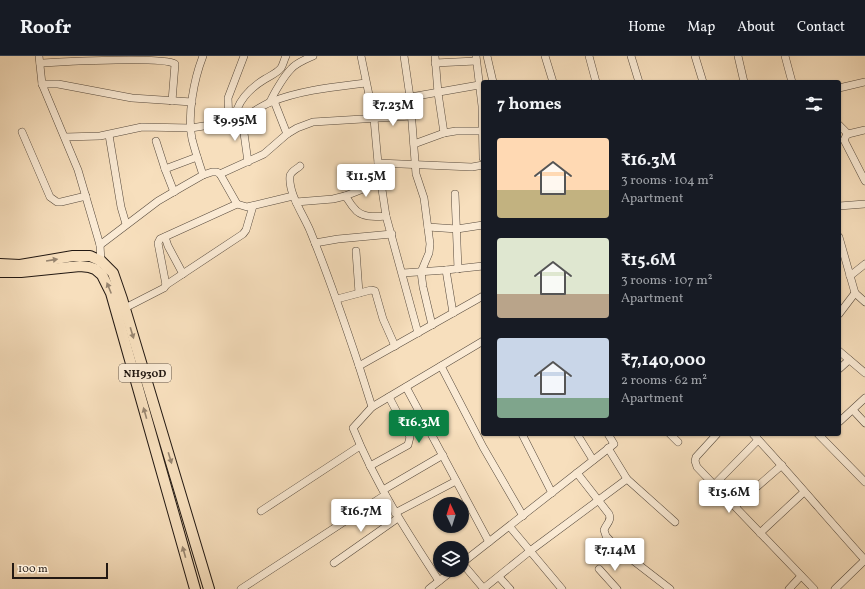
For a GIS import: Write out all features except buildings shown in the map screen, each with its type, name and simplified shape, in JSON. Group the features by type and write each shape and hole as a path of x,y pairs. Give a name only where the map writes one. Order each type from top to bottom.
{"highway":[{"path":"0,264 20,265 83,255 94,258 98,265 21,272 0,272"},
{"name":"NH930D","path":"98,265 109,268 116,279 209,589"},
{"name":"NH930D","path":"98,265 111,293 195,589"}],"street":[{"path":"172,101 175,56"},
{"path":"203,56 196,75 192,102 191,128 192,138 203,175"},
{"path":"244,56 228,98 248,162"},
{"path":"235,121 237,109 247,93 253,87 278,71 281,68 286,56"},
{"path":"287,134 272,102 275,91 290,69 302,61 314,56"},
{"path":"361,56 374,119 378,163 386,216 403,273 418,333"},
{"path":"404,56 412,116 416,174 424,198 428,227 430,252 421,272 432,325"},
{"path":"487,56 493,80"},
{"path":"545,56 552,80"},
{"path":"589,56 595,80"},
{"path":"631,56 638,80"},
{"path":"695,56 702,80"},
{"path":"738,56 744,80"},
{"path":"785,56 791,80"},
{"path":"98,265 100,245 78,170 42,84 40,60 123,59 156,60 172,62 175,64"},
{"path":"444,133 435,59 476,59 481,108"},
{"path":"65,137 109,135 142,128 191,128 235,121 272,102 326,88 366,82"},
{"path":"841,88 865,82"},
{"path":"42,84 58,84 124,97 192,102"},
{"path":"371,104 479,85"},
{"path":"220,174 264,154 287,134 297,128 313,122 412,116"},
{"path":"841,128 848,134"},
{"path":"865,130 848,134 844,138 845,143 865,181"},
{"path":"414,144 444,133 456,131 481,131"},
{"path":"22,132 50,197 57,202 61,202 86,196"},
{"path":"109,135 121,207 126,224"},
{"path":"156,141 174,192"},
{"path":"165,169 197,157"},
{"path":"378,163 472,167 481,165"},
{"path":"300,166 290,175 295,199 315,243 337,299 372,407"},
{"path":"100,245 158,201 203,175 212,172 217,172 220,174 236,204"},
{"path":"166,285 158,243 160,239 236,204 247,207 295,199 332,199 345,196 381,182"},
{"path":"455,194 458,269"},
{"path":"345,196 349,199 356,212 366,216 386,216"},
{"path":"841,206 865,204"},
{"path":"125,308 164,288 166,285 243,234 246,230 253,206"},
{"path":"428,227 457,229 481,226"},
{"path":"315,243 338,239 392,234"},
{"path":"165,237 168,246 183,274"},
{"path":"841,244 855,293 865,302"},
{"path":"356,251 359,293"},
{"path":"850,276 865,264"},
{"path":"403,273 481,266"},
{"path":"446,270 453,313"},
{"path":"337,299 371,290 375,291 383,319 395,346"},
{"path":"841,309 855,293"},
{"path":"359,366 481,297"},
{"path":"439,581 397,516 360,446 353,428 372,407 481,342"},
{"path":"841,353 865,373"},
{"path":"841,367 849,360"},
{"path":"441,366 483,447 523,516"},
{"path":"406,387 490,542"},
{"path":"370,466 408,445 410,442 410,437 389,397"},
{"path":"841,420 865,398"},
{"path":"852,410 865,423"},
{"path":"523,436 552,493"},
{"path":"578,436 593,460"},
{"path":"469,558 614,444 609,436"},
{"path":"672,436 678,442"},
{"path":"715,436 696,457 695,462 699,470 814,589"},
{"path":"755,436 865,560 835,589"},
{"path":"823,436 865,482"},
{"path":"714,485 758,440"},
{"path":"261,511 360,446"},
{"path":"608,448 627,478 675,522"},
{"path":"241,589 384,492 443,455"},
{"path":"735,506 782,465"},
{"path":"577,473 610,517 604,530 611,542 670,589"},
{"path":"469,571 484,589 530,551 627,478"},
{"path":"334,563 397,516 456,481"},
{"path":"760,533 804,492"},
{"path":"510,527 562,589"},
{"path":"598,569 617,589"},
{"path":"789,589 801,576"},
{"path":"430,589 444,577"},
{"path":"499,577 510,589"}]}
